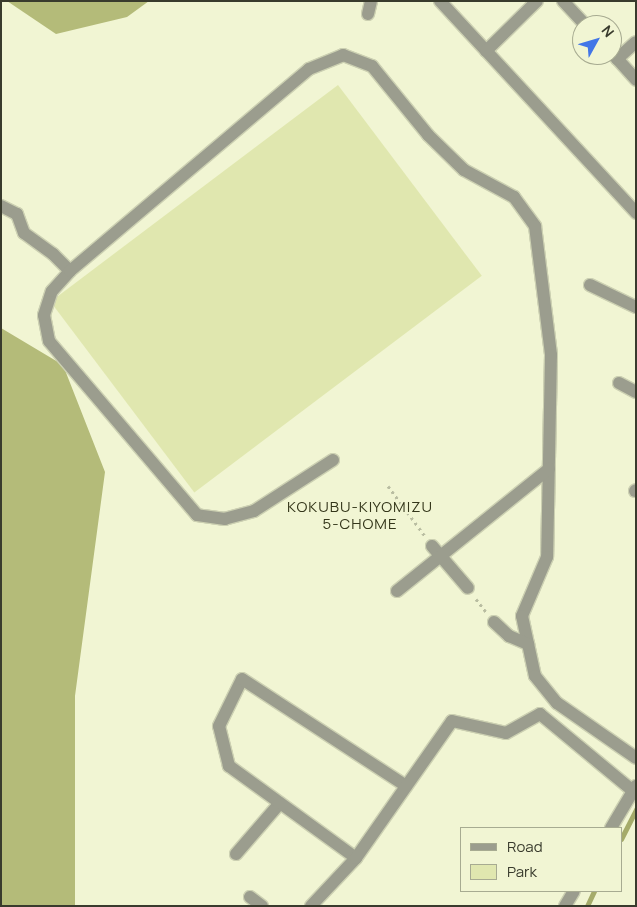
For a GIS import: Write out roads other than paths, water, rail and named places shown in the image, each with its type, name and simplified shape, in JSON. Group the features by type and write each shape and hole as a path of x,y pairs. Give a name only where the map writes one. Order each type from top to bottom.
{"street":[{"path":"440,1 636,213"},
{"path":"486,51 537,1"},
{"path":"563,1 576,15"},
{"path":"622,51 636,42"},
{"path":"333,460 254,510 225,519 197,515 49,341 44,316 52,291 70,271 309,69 343,54 372,66 428,135 464,170 514,197 535,226 551,355 547,556 522,616 535,676 557,703 636,758"},
{"path":"622,64 636,80"},
{"path":"1,206 17,214 24,233 53,254 70,271"},
{"path":"590,284 636,307"},
{"path":"619,382 636,392"},
{"path":"397,592 549,469"},
{"path":"432,546 468,588"},
{"path":"494,622 508,636 528,644"},
{"path":"356,858 229,766 219,726 242,679 406,786"},
{"path":"311,906 356,858 452,721 506,733 540,714 634,788 612,827"},
{"path":"236,854 280,803"},
{"path":"565,906 573,892"},
{"path":"250,897 262,906"}],"waterway":[{"path":"622,837 636,809"},
{"path":"587,906 594,892"}],"district":[{"name":"KOKUBU-KIYOMIZU 5-CHOME","path":"360,514"}]}
